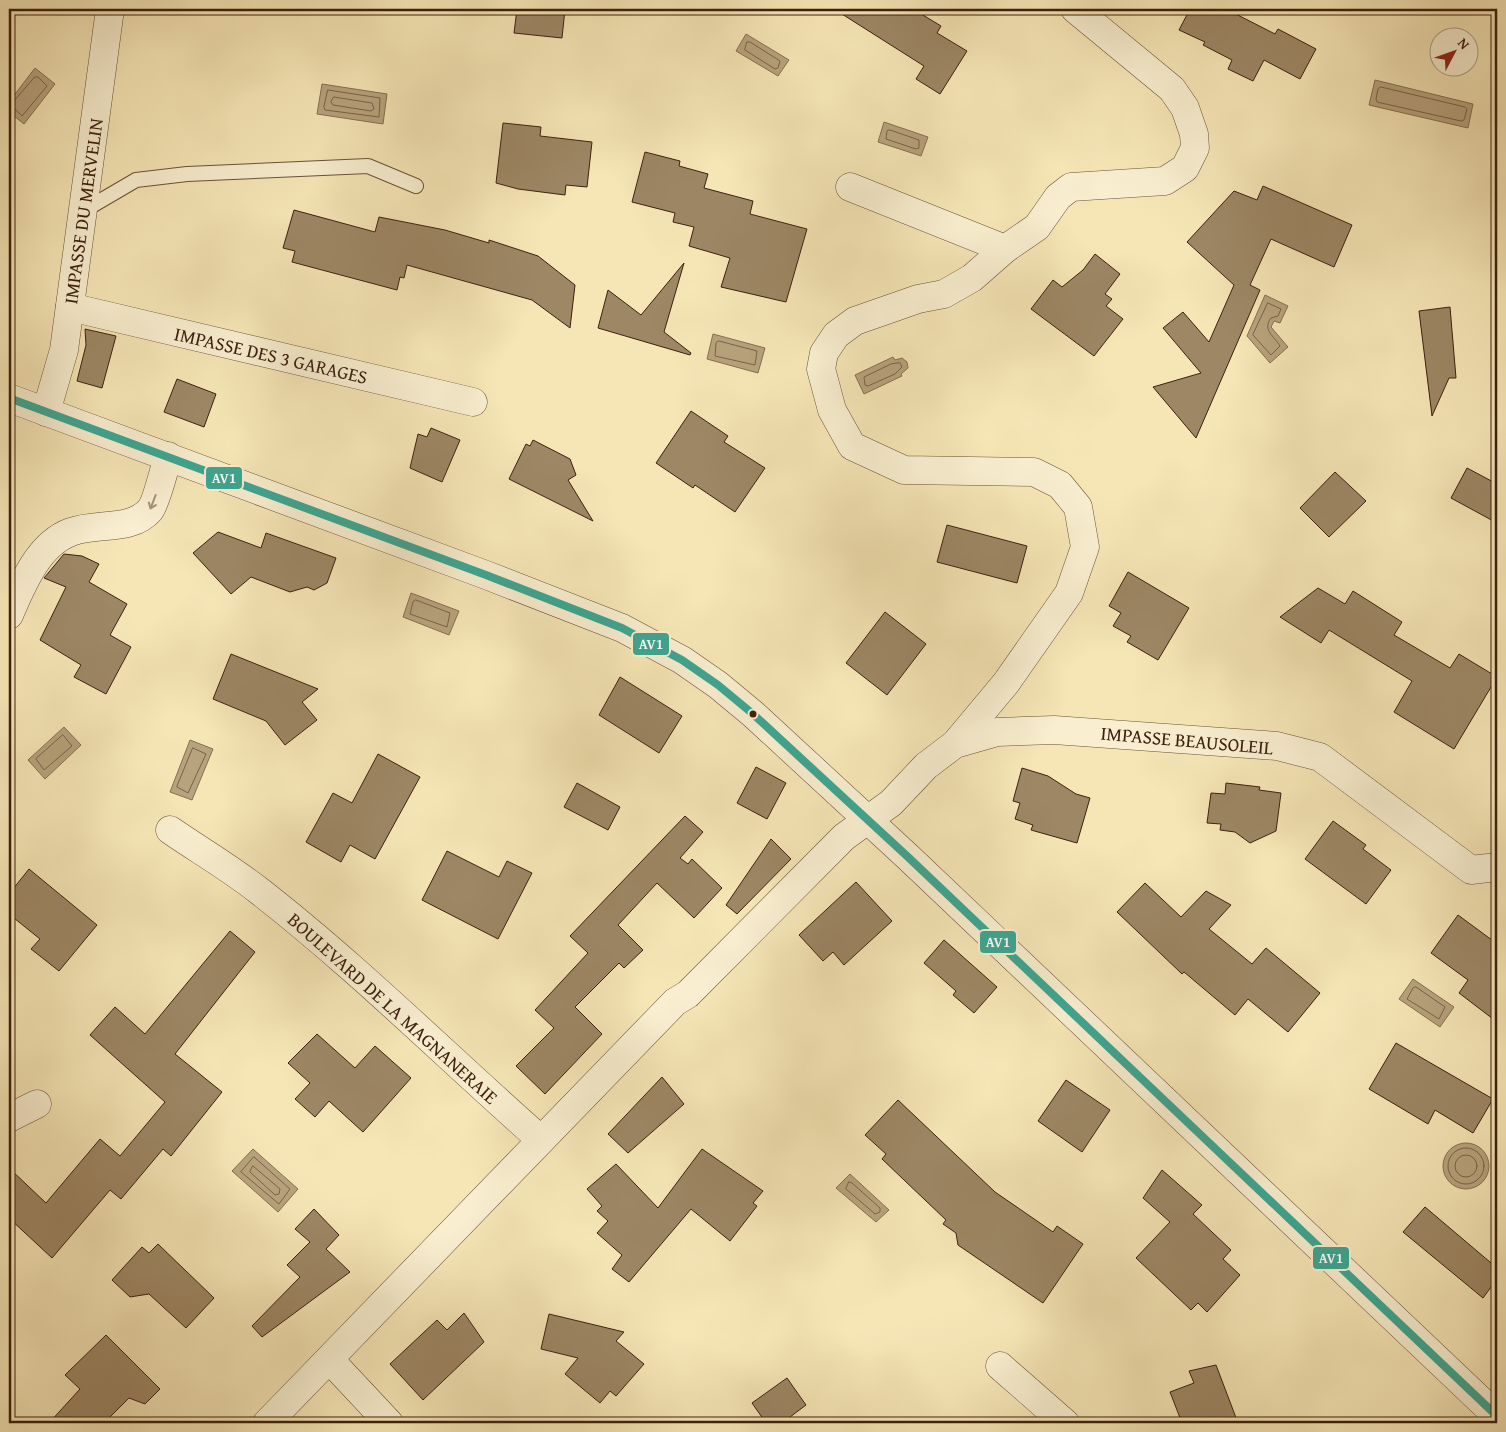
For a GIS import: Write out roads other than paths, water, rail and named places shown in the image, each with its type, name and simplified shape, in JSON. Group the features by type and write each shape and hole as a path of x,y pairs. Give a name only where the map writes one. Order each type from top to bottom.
{"street":[{"name":"IMPASSE DU MERVELIN","path":"46,412 64,350 110,9"},
{"path":"955,744 1006,683 1068,593 1085,547 1078,507 1060,485 1034,472 904,470 852,446 832,410 821,369 824,354 836,336 855,321 918,299 944,294 972,278 1005,249 1037,227 1058,197 1071,187 1165,181 1185,168 1195,148 1194,134 1185,108 1172,89 1076,9"},
{"path":"850,187 1005,249"},
{"name":"IMPASSE DES 3 GARAGES","path":"70,308 473,402"},
{"path":"9,398 486,575 622,628 653,643 718,685 868,820 1497,1416"},
{"path":"9,615 32,568 48,546 71,532 134,522 151,510 168,456"},
{"name":"IMPASSE BEAUSOLEIL","path":"868,820 891,803 926,766 955,744 997,732 1054,730 1277,746 1320,757 1471,870 1497,867"},
{"path":"267,1423 330,1360 540,1139 675,1002 688,994 844,837 868,820"},
{"name":"BOULEVARD DE LA MAGNANERAIE","path":"170,830 257,889 338,956 407,1015 540,1139"},
{"path":"9,1118 37,1104"},
{"path":"330,1360 388,1423"},
{"path":"1000,1366 1065,1423"}],"lane":[{"path":"83,211 136,180 187,174 368,166 416,186"}],"water":[{"path":"746,34 789,60 778,76 736,51"},
{"path":"35,68 55,84 24,124 9,112 9,102"},
{"path":"1375,80 1473,104 1468,128 1369,105"},
{"path":"322,84 387,94 383,124 317,114"},
{"path":"884,122 928,137 921,156 878,142"},
{"path":"1265,295 1288,306 1280,323 1274,321 1271,327 1288,347 1270,363 1247,336"},
{"path":"713,334 765,348 758,373 707,359"},
{"path":"893,357 895,360 902,358 907,362 908,368 901,374 902,376 864,394 855,375"},
{"path":"411,593 459,611 449,635 403,617"},
{"path":"64,727 81,745 45,779 28,760"},
{"path":"190,740 213,749 192,800 170,792"},
{"path":"1413,979 1454,1007 1440,1027 1399,999"},
{"path":"1466,1143 1479,1147 1485,1153 1489,1166 1485,1179 1479,1185 1466,1189 1453,1185 1447,1179 1443,1166 1447,1153 1453,1147"},
{"path":"253,1149 298,1189 278,1212 232,1171"},
{"path":"850,1174 889,1210 876,1222 836,1188"}]}
